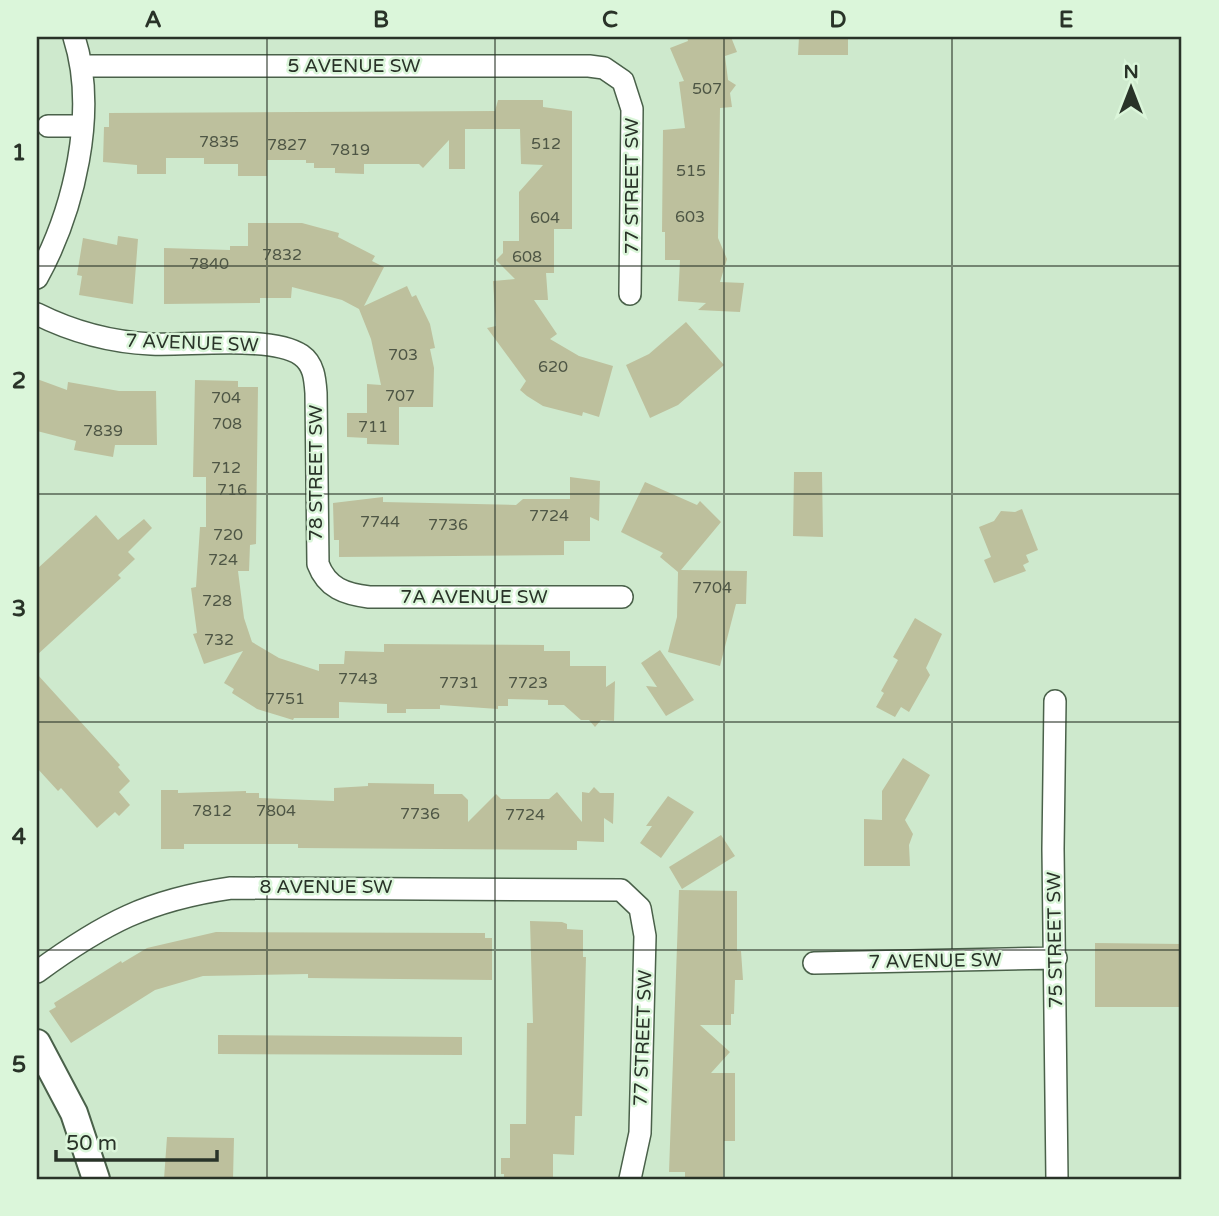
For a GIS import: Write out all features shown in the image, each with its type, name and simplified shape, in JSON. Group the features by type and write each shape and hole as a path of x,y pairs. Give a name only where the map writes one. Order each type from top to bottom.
{"street":[{"path":"37,278 66,215 76,176 82,126 81,66 74,37"},
{"name":"5 AVENUE SW","path":"81,66 589,66 604,68 623,80"},
{"name":"77 STREET SW","path":"623,80 632,109 630,294"},
{"path":"48,126 82,126"},
{"name":"7 AVENUE SW","path":"37,314 102,338 175,345 262,344 292,350 307,360"},
{"name":"78 STREET SW","path":"307,360 312,369 316,393 316,551 322,575 330,584"},
{"name":"7A AVENUE SW","path":"330,584 348,593 369,597 622,597"},
{"name":"75 STREET SW","path":"1055,701 1057,1179"},
{"name":"8 AVENUE SW","path":"37,972 75,944 125,915 192,894 231,888 604,888 621,890 633,898"},
{"name":"77 STREET SW","path":"630,1179 640,1133 645,963 643,917 633,898"},
{"name":"7 AVENUE SW","path":"814,963 1056,958"},
{"path":"37,1043 74,1113 96,1179"}],"building":[{"path":"687,37 731,37 737,52 725,56 728,80 736,85 730,93 732,107 720,108 718,238 727,259 720,282 744,283 740,312 698,310 706,303 678,301 680,260 665,260 665,232 662,232 663,130 685,128 679,82 684,81 670,48 688,41"},
{"path":"799,37 848,37 848,55 798,55"},
{"path":"498,100 543,100 543,107 572,111 572,229 554,229 554,273 546,273 548,300 534,300 557,334 550,339 579,356 613,366 599,417 583,412 582,416 543,406 527,396 520,390 526,381 487,328 496,326 493,281 515,279 496,260 503,253 503,241 519,241 519,192 543,165 521,164 520,129 465,129 465,169 449,169 449,140 423,168 419,164 364,164 364,174 335,173 335,168 314,168 314,163 306,163 306,160 267,160 267,176 238,176 238,164 204,164 204,158 166,158 166,174 137,174 137,165 103,162 104,127 109,127 109,113 495,111"},
{"path":"248,223 302,223 339,233 338,237 375,256 372,261 384,267 364,306 407,286 412,297 416,295 430,324 435,348 430,349 434,368 433,407 399,407 399,445 367,444 367,438 347,437 347,413 367,413 367,384 381,385 371,339 359,309 342,300 292,287 291,298 260,298 260,303 164,304 164,248 230,250 230,246 248,246"},
{"path":"118,236 138,239 133,304 79,295 82,276 77,275 83,238 117,245"},
{"path":"686,322 724,365 678,405 650,418 626,365 649,354"},
{"path":"37,379 67,390 68,382 119,391 156,391 157,445 115,445 113,457 74,450 76,441 37,431"},
{"path":"195,380 238,381 238,387 258,387 256,544 250,545 249,571 238,571 244,618 252,642 279,658 319,671 319,664 344,664 345,651 384,652 384,644 544,645 544,651 570,651 570,666 606,666 606,687 615,681 614,721 601,720 595,727 589,720 581,720 564,705 548,705 548,700 508,699 508,706 498,706 498,709 440,705 440,709 406,709 406,713 387,713 387,704 339,702 339,718 293,720 257,709 232,693 234,689 224,683 243,651 204,664 193,634 197,633 191,588 196,587 200,527 206,527 206,477 193,477"},
{"path":"794,472 822,472 823,537 793,536"},
{"path":"570,477 600,481 599,521 590,517 590,541 564,541 564,555 339,557 339,540 334,540 333,503 383,497 383,502 516,505 523,499 570,499"},
{"path":"645,482 697,505 700,501 721,522 681,570 747,571 746,604 736,604 720,666 668,652 677,617 678,572 660,557 663,553 621,532"},
{"path":"1022,509 1038,550 1026,555 1029,562 1023,565 1026,571 994,583 984,560 991,557 979,527 994,521 1001,511 1015,512"},
{"path":"96,515 118,540 144,519 152,528 128,552 135,559 118,575 121,578 37,655 37,569"},
{"path":"915,618 942,634 926,668 930,675 909,712 901,707 895,717 876,707 884,693 881,691 898,660 893,657"},
{"path":"660,650 694,700 666,716 646,686 657,687 641,663"},
{"path":"37,674 120,765 118,767 130,781 119,792 130,805 119,816 115,812 97,828 61,788 58,791 37,768"},
{"path":"903,758 930,775 905,820 913,834 909,845 910,866 864,866 864,819 882,820 882,791"},
{"path":"368,783 434,784 434,794 462,794 468,800 468,822 496,794 501,799 549,799 557,792 582,822 582,792 589,793 594,787 600,793 614,793 613,824 604,818 604,842 577,841 577,850 298,848 298,844 184,844 184,849 161,849 161,790 178,790 178,793 246,791 259,793 259,798 334,801 334,788 368,786"},
{"path":"668,796 694,812 661,858 640,843 652,826 646,826"},
{"path":"721,835 735,856 682,889 669,867"},
{"path":"679,890 737,891 737,951 741,951 743,980 735,980 731,1025 700,1025 730,1052 711,1073 735,1073 735,1141 724,1141 723,1179 685,1179 685,1172 669,1172"},
{"path":"530,921 562,922 567,924 567,929 583,930 583,957 586,957 582,1116 575,1116 574,1155 553,1154 553,1179 504,1179 504,1174 501,1174 501,1158 510,1158 510,1124 526,1124 527,1023 533,1023"},
{"path":"216,932 485,933 485,938 492,938 492,980 308,978 308,974 203,976 155,990 71,1043 49,1011 56,1007 54,1003 147,948"},
{"path":"1095,943 1182,944 1182,1007 1095,1007"},
{"path":"218,1035 462,1037 462,1055 218,1054"},
{"path":"167,1137 234,1138 233,1179 164,1179"}]}
